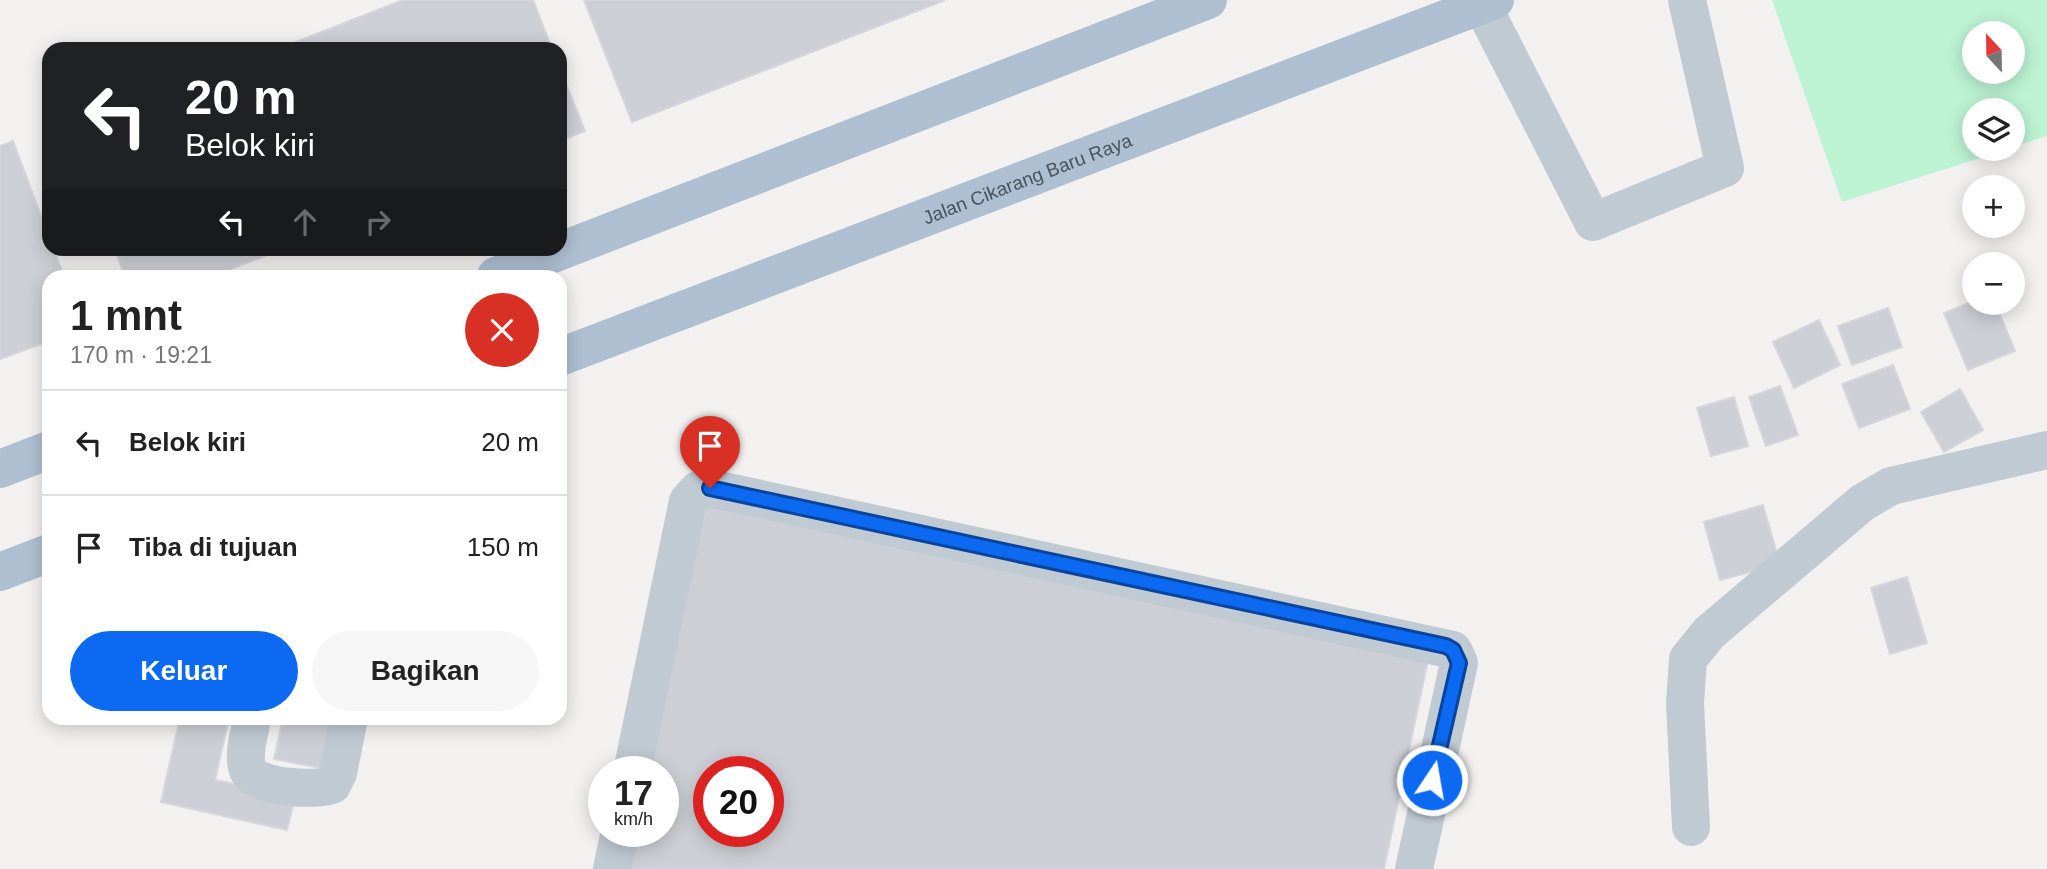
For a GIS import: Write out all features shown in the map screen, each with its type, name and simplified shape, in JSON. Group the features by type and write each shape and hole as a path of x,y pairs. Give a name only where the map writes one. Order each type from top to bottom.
{"main road":[{"path":"567,248 1208,0"},
{"name":"Jalan Cikarang Baru Raya","path":"567,354 1489,2"},
{"path":"511,270 548,256"},
{"path":"0,469 42,453"},
{"path":"0,572 42,556"}],"street":[{"path":"1489,2 1593,222 1725,168 1687,0"},
{"path":"1691,827 1685,703 1688,659 1709,633 1862,503 1891,486 2047,450"},
{"path":"635,756 688,501 698,491 710,488 1453,650 1459,663 1414,869"},
{"path":"251,725 246,755 248,770 256,779 319,790 332,785 338,773 348,725"},
{"path":"612,869 617,847"}],"green space":[{"path":"1772,0 2047,0 2047,136 2025,143 2025,98 1962,98 1962,161 1970,161 1842,202"}],"building":[{"path":"403,0 533,0 549,42 296,42"},
{"path":"584,0 945,0 632,122"},
{"path":"567,86 585,131 567,138"},
{"path":"13,141 42,218 42,256 56,256 62,270 42,270 42,344 0,359 0,146"},
{"path":"117,256 264,256 228,270 123,270"},
{"path":"1962,306 1962,315 2000,315 2015,351 1968,370 1944,313"},
{"path":"1888,308 1902,347 1852,365 1838,326"},
{"path":"1819,320 1840,365 1794,388 1773,342"},
{"path":"1893,365 1910,409 1859,428 1842,384"},
{"path":"1780,386 1798,435 1766,446 1749,397"},
{"path":"1960,389 1983,430 1944,452 1921,412"},
{"path":"1734,397 1748,446 1711,456 1697,408"},
{"path":"708,499 1428,660 1384,869 620,869 625,847 679,847 679,756 647,756"},
{"path":"1763,505 1780,564 1720,580 1704,522"},
{"path":"1907,577 1927,643 1890,654 1871,588"},
{"path":"178,725 227,725 215,780 295,797 287,830 161,802"},
{"path":"281,725 330,725 321,768 274,759"}],"route":[{"path":"710,488 1446,646 1458,656 1459,663 1432,780"}]}
